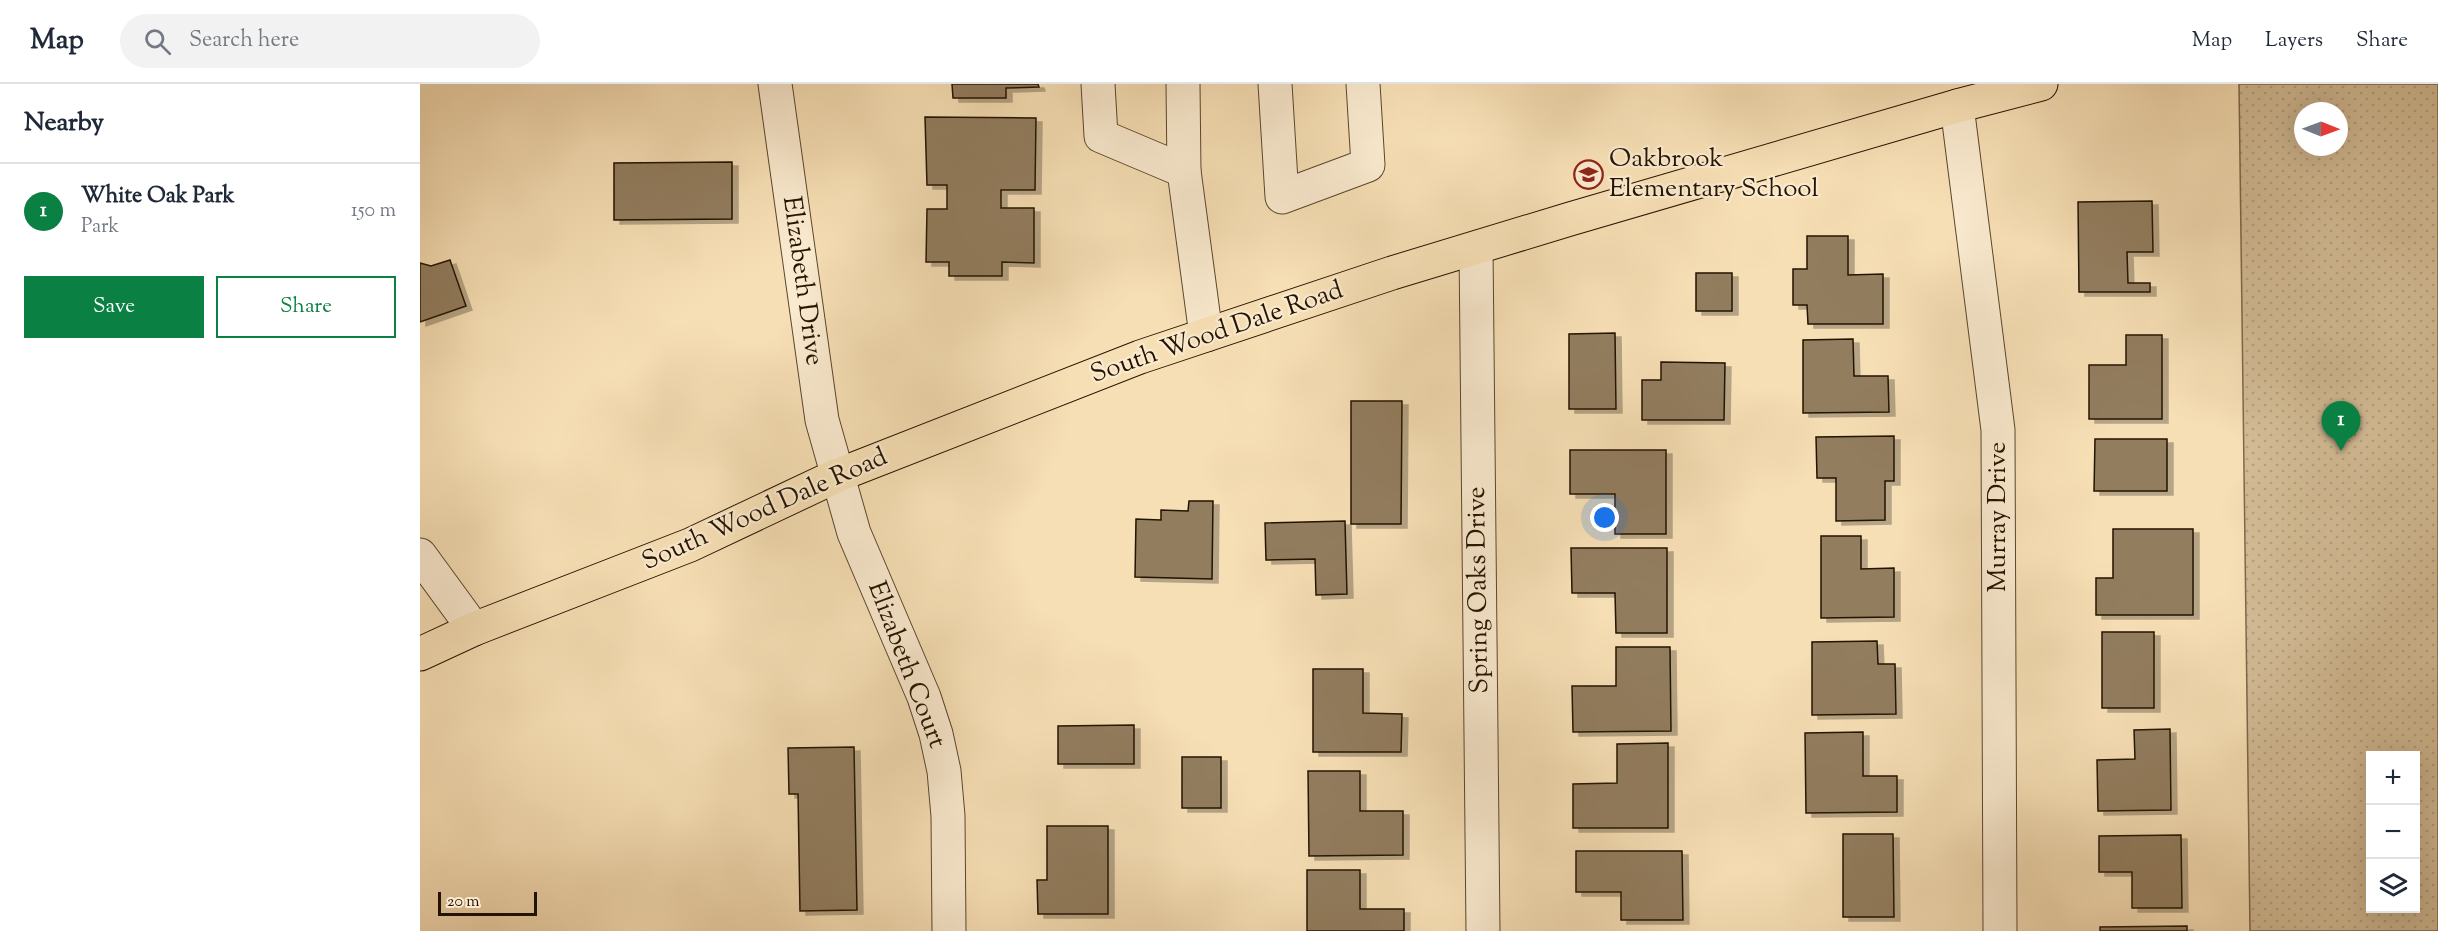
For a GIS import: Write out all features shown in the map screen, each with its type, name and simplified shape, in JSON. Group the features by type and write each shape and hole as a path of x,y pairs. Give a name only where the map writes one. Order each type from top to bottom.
{"main road":[{"name":"South Wood Dale Road","path":"420,654 474,629 690,544 836,476 1140,357 1476,248 1957,106 2041,84"}],"street":[{"name":"Elizabeth Drive","path":"775,84 815,380 836,476"},
{"path":"1098,84 1101,136 1184,171"},
{"path":"1183,84 1184,171 1206,334"},
{"path":"1275,84 1282,197 1368,165 1363,84"},
{"name":"Murray Drive","path":"1957,106 1998,430 2000,931"},
{"name":"Spring Oaks Drive","path":"1476,248 1483,931"},
{"name":"Elizabeth Court","path":"836,476 854,533 924,697 936,734 944,771 948,816 949,931"},
{"path":"420,555 474,629"}],"shaded area":[{"path":"2239,84 2438,84 2438,931 2250,931"}],"building":[{"path":"952,84 1038,84 1039,87 1006,88 1006,98 953,98"},
{"path":"925,117 1036,118 1035,190 1001,190 1001,208 1034,208 1034,263 1002,262 1002,276 949,276 949,262 926,262 927,209 947,209 947,185 927,185"},
{"path":"732,162 732,219 614,220 614,163"},
{"path":"2152,201 2153,252 2127,252 2128,283 2150,283 2150,292 2079,292 2078,202"},
{"path":"1807,236 1848,236 1848,275 1883,274 1883,324 1808,324 1807,305 1793,305 1793,269 1807,269"},
{"path":"450,260 466,306 420,322 420,263 431,266"},
{"path":"1696,273 1732,273 1732,311 1696,311"},
{"path":"1615,333 1616,409 1569,409 1569,334"},
{"path":"2126,335 2162,335 2162,419 2089,419 2089,365 2126,365"},
{"path":"1853,339 1854,376 1888,376 1889,412 1803,413 1803,340"},
{"path":"1661,362 1725,363 1724,420 1642,420 1642,380 1661,380"},
{"path":"1351,401 1402,401 1401,524 1351,524"},
{"path":"1894,436 1894,481 1885,481 1885,520 1836,521 1836,478 1817,478 1816,437"},
{"path":"2095,439 2167,439 2167,491 2094,491"},
{"path":"1570,450 1666,450 1666,534 1615,534 1615,494 1570,494"},
{"path":"1189,501 1213,501 1212,579 1135,577 1136,519 1161,520 1161,510 1188,511"},
{"path":"1345,521 1347,594 1316,595 1315,559 1266,560 1265,523"},
{"path":"2113,529 2193,529 2193,615 2096,615 2096,578 2113,578"},
{"path":"1821,536 1861,536 1861,569 1894,568 1894,617 1821,618"},
{"path":"1571,548 1667,548 1667,633 1616,633 1615,593 1572,593"},
{"path":"2102,632 2154,632 2154,708 2102,708"},
{"path":"1877,641 1878,664 1895,664 1896,714 1812,715 1812,642"},
{"path":"1616,647 1670,647 1671,731 1573,732 1572,686 1616,686"},
{"path":"1313,669 1363,669 1363,713 1402,714 1401,752 1313,752"},
{"path":"1134,725 1134,764 1058,764 1058,726"},
{"path":"2170,729 2171,810 2098,811 2097,760 2135,759 2134,730"},
{"path":"1863,732 1863,776 1897,776 1897,812 1806,813 1805,733"},
{"path":"1668,743 1668,828 1573,828 1573,784 1617,783 1617,744"},
{"path":"854,747 857,910 800,911 798,794 789,794 788,748"},
{"path":"1182,757 1221,757 1221,808 1182,808"},
{"path":"1308,771 1360,771 1360,811 1403,811 1403,855 1309,856"},
{"path":"1047,826 1108,826 1108,914 1038,914 1037,880 1047,880"},
{"path":"1843,834 1893,834 1894,917 1843,917"},
{"path":"2181,835 2182,908 2132,908 2132,872 2099,872 2099,836"},
{"path":"1576,851 1682,851 1683,920 1621,920 1621,892 1576,892"},
{"path":"1307,870 1360,870 1360,909 1404,909 1404,931 1307,931"},
{"path":"2187,926 2187,931 2100,931 2100,927"}],"place":[{"name":"Oakbrook Elementary School","path":"1588,174"},
{"name":"White Oak Park","path":"2341,451"}]}
